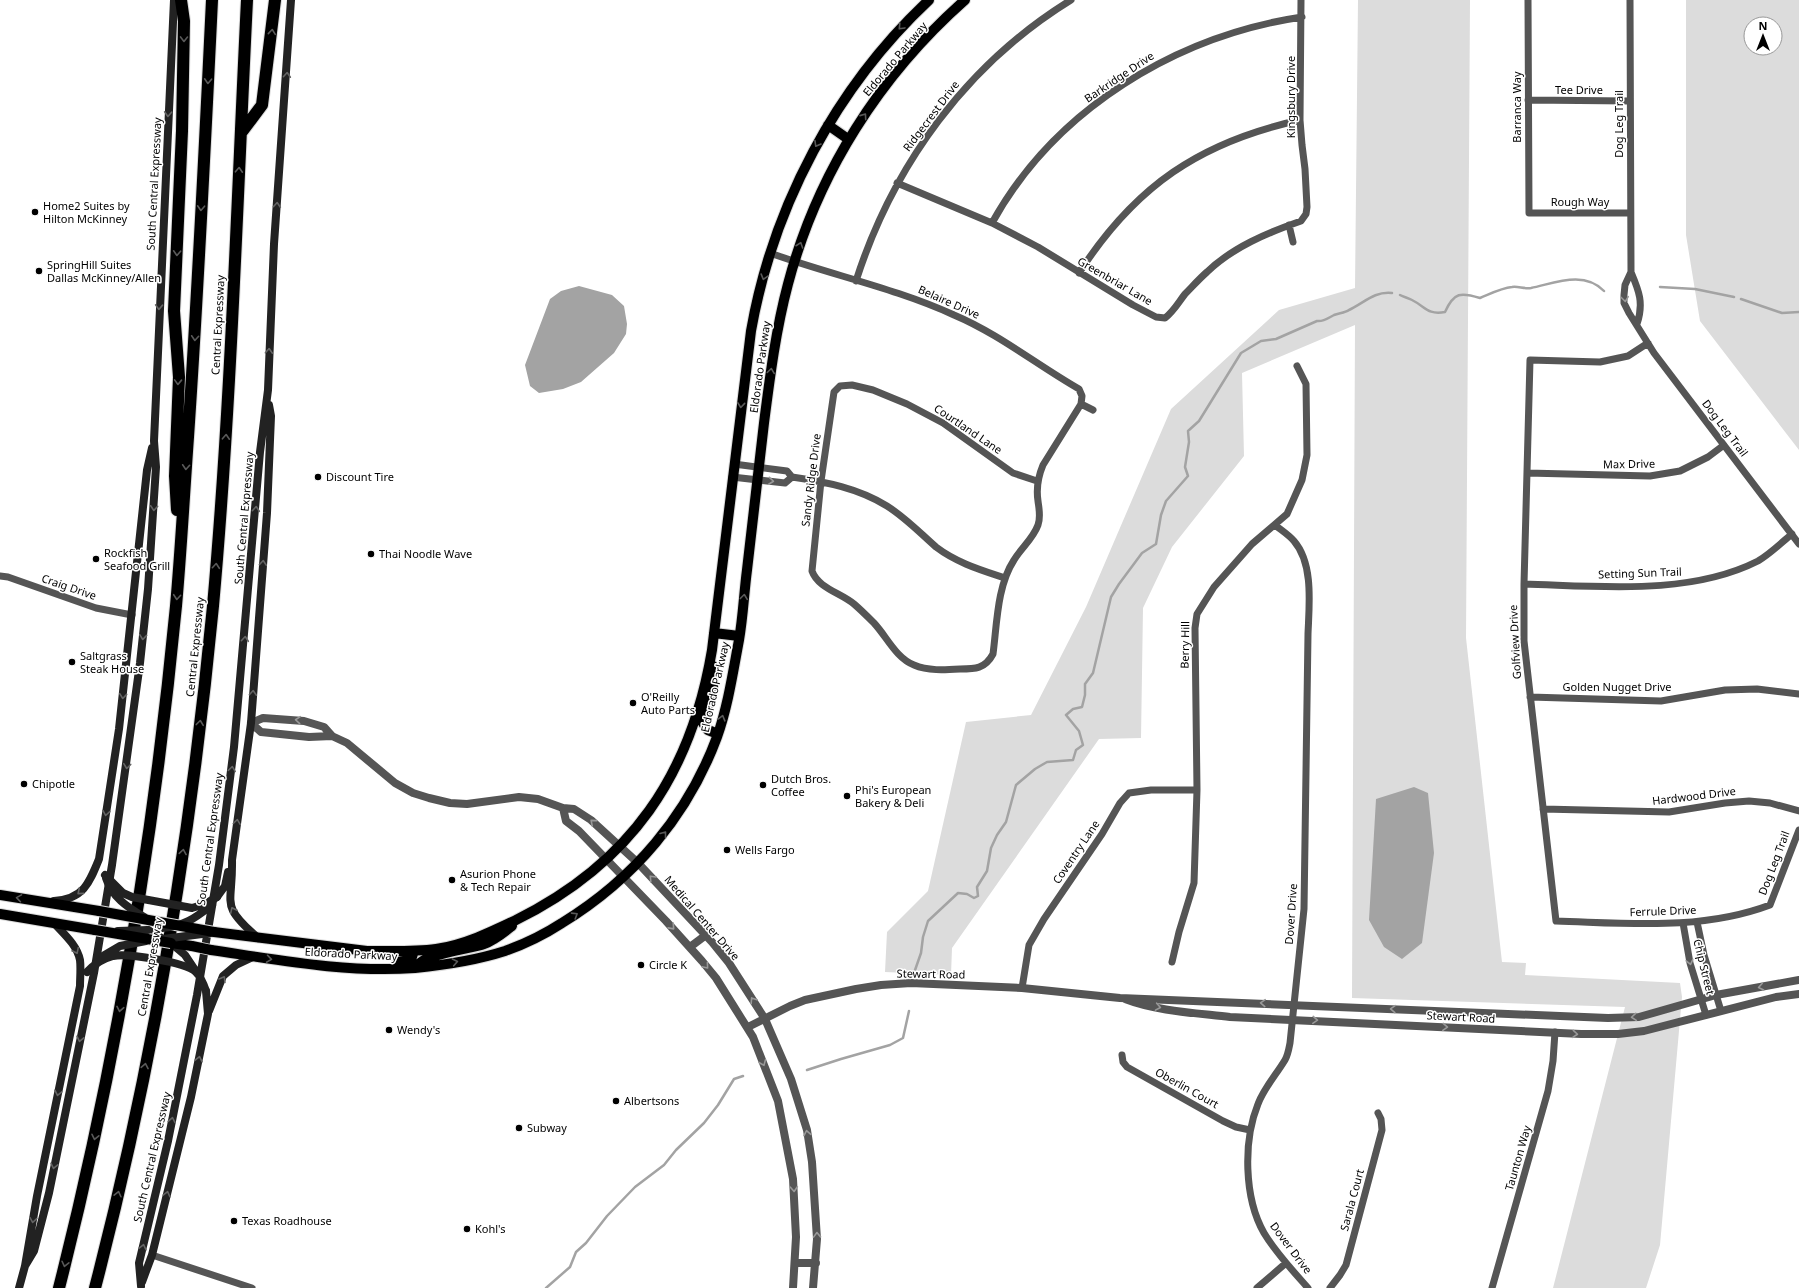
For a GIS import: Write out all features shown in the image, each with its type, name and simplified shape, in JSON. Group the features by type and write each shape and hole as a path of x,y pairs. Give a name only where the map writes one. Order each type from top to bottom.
{"highway":[{"path":"180,557 175,476 179,377 174,311 182,132 184,21 181,0"},
{"name":"Central Expressway","path":"59,1288 103,1098 127,971 162,733 180,557 195,330 212,0"},
{"name":"Central Expressway","path":"96,1288 130,1140 156,1011 178,884 196,754 211,620 222,496 247,0"},
{"path":"241,133 262,105 275,0"}],"main road":[{"name":"South Central Expressway","path":"25,1266 34,1251 49,1193 94,973 112,865 138,679 148,589 156,468 154,441 174,0"},
{"name":"South Central Expressway","path":"140,1287 139,1263 168,1141 197,995 218,865 234,747 260,452 268,390 274,244 291,0"},
{"name":"Eldorado Parkway","path":"0,895 127,916 149,925 179,926 259,938 367,951 414,951 437,949 464,942 526,915 562,894 593,871 606,859 619,846 655,803 676,767 698,712 712,650 743,385 753,319 770,253 796,185 828,125 857,81 886,42 929,0"},
{"name":"Eldorado Parkway","path":"0,914 166,940 253,957 369,969 416,968 481,957 508,950 548,932 606,893 638,863 664,835 687,800 707,761 718,734 730,685 739,636 776,333 794,262 822,190 848,139 899,69 924,39 965,0"},
{"path":"828,125 848,139"},
{"name":"South Central Expressway","path":"232,860 251,723 267,513 270,416 268,390"},
{"name":"South Central Expressway","path":"99,859 119,729 147,470 154,441"},
{"path":"714,633 739,636"},
{"path":"712,650 714,683 703,723 708,730 718,734"},
{"path":"99,859 111,890 121,902 185,955 197,973 206,991 208,1014"},
{"path":"44,902 65,900 78,894 88,884 99,859"},
{"path":"95,930 149,925 162,928 179,926 202,913 213,904 219,895 232,860"},
{"path":"232,860 230,897 231,908 241,923 259,938"},
{"path":"105,875 123,893 138,898 192,908 205,904 219,895"},
{"path":"416,968 420,962 428,957 484,944 500,936 526,915"},
{"path":"54,923 72,943 78,954 80,986"},
{"path":"162,928 166,940"},
{"path":"80,986 87,972 106,954 120,946 214,932"},
{"path":"340,967 357,962 407,962 413,959 414,951"},
{"path":"97,962 112,956 126,955 176,963 191,968 197,973"},
{"path":"208,1014 223,976 236,965 253,957"},
{"name":"South Central Expressway","path":"19,1288 25,1266 37,1196 80,986"},
{"name":"South Central Expressway","path":"140,1287 152,1255 191,1097 208,1014"}],"street":[{"name":"Ridgecrest Drive","path":"856,281 865,252 897,183 922,143 948,107 977,75 1012,42 1071,0"},
{"name":"Kingsbury Drive","path":"1301,0 1300,120 1306,169 1307,208 1304,218"},
{"name":"Barranca Way","path":"1528,0 1528,213"},
{"name":"Dog Leg Trail","path":"1630,0 1631,272 1640,298 1641,311 1637,324"},
{"name":"Barkridge Drive","path":"992,223 1003,203 1029,168 1059,136 1089,109 1125,83 1163,61 1199,44 1241,30 1302,17"},
{"name":"Tee Drive","path":"1528,100 1630,101"},
{"path":"1079,273 1095,247 1118,219 1144,194 1172,172 1203,153 1236,138 1270,127 1300,120"},
{"name":"Greenbriar Lane","path":"897,183 992,223 1038,247 1133,305 1156,317 1165,318 1172,313 1185,294 1207,271 1229,254 1253,239 1301,221 1304,218"},
{"name":"Rough Way","path":"1528,213 1630,213"},
{"path":"1289,225 1293,242"},
{"name":"Belaire Drive","path":"770,253 794,262 910,297 948,312 996,337 1079,389 1082,396 1081,404"},
{"name":"Dog Leg Trail","path":"1631,272 1625,285 1624,303 1629,314 1637,324 1648,343 1799,544"},
{"name":"Golfview Drive","path":"1556,921 1524,641 1524,584 1530,360 1600,362 1628,356 1648,343"},
{"name":"Berry Hill","path":"1172,962 1179,932 1194,883 1197,790 1195,628 1197,614 1214,587 1234,562 1252,544 1287,514 1302,480 1307,454 1306,384 1297,366"},
{"name":"Courtland Lane","path":"840,386 852,385 873,390 908,404 943,423 1013,474 1038,481"},
{"name":"Sandy Ridge Drive","path":"840,386 834,392 821,481 812,571 815,578 854,604 874,623 904,660 915,666 934,670 976,669 989,661 993,654 1000,601 1005,578"},
{"path":"734,464 787,471 792,477 836,484 862,493 887,506 910,522 936,546 952,558 974,568 1005,578 1013,560 1033,535 1038,524 1040,512 1038,501 1038,481 1043,466 1081,404 1093,410"},
{"name":"Max Drive","path":"1527,473 1650,476 1680,471 1708,457 1724,445"},
{"path":"732,476 785,483 792,477"},
{"name":"Dover Drive","path":"1275,525 1294,542 1305,560 1310,594 1307,650 1304,909 1290,1043 1286,1058 1258,1103 1250,1130 1248,1168 1253,1206 1258,1221 1265,1235 1286,1263 1308,1288"},
{"name":"Setting Sun Trail","path":"1524,584 1620,586 1672,584 1722,575 1759,560 1792,534"},
{"name":"Craig Drive","path":"0,576 8,577 96,608 132,615"},
{"name":"Golden Nugget Drive","path":"1530,697 1661,701 1725,690 1757,689 1799,694"},
{"name":"Medical Center Drive","path":"332,736 324,727 304,721 263,718 251,723 261,732 309,737 332,736 347,742 395,783 413,793 450,803 467,804 519,797 538,799 563,808 574,809 591,820 638,863 706,935 729,963 765,1019 791,1079 806,1130 815,1189 817,1239 813,1288"},
{"name":"Coventry Lane","path":"1022,988 1029,944 1044,919 1102,834 1120,803 1129,793 1151,790 1197,790"},
{"name":"Hardwood Drive","path":"1543,810 1669,812 1725,803 1749,801 1770,803 1799,811"},
{"path":"563,808 566,821 606,859 622,878 690,947 716,978 748,1027 771,1082 784,1126 793,1179 796,1237 793,1288"},
{"name":"Dog Leg Trail","path":"1770,905 1799,830"},
{"name":"Ferrule Drive","path":"1556,921 1650,924 1697,922 1749,912 1770,905"},
{"name":"Chip Street","path":"1697,922 1704,955 1721,1011"},
{"name":"Chip Street","path":"1683,923 1690,963 1706,1015"},
{"path":"690,947 706,935"},
{"name":"Stewart Road","path":"748,1027 805,1000 881,985 911,984 1022,988 1120,998 1608,1018 1639,1017 1716,995 1799,980"},
{"name":"Stewart Road","path":"1120,998 1135,1003 1192,1013 1230,1017 1581,1034 1618,1034 1644,1031 1776,997 1799,994"},
{"name":"Taunton Way","path":"1492,1288 1548,1091 1553,1061 1554,1032"},
{"name":"Oberlin Court","path":"1122,1055 1123,1062 1127,1067 1223,1121 1236,1127 1250,1130"},
{"name":"Sarala Court","path":"1330,1288 1340,1276 1346,1265 1382,1130 1381,1119 1378,1113"},
{"path":"152,1255 252,1288"},
{"path":"795,1263 816,1263"},
{"path":"1257,1288 1286,1263"}],"shaded area":[{"path":"1358,0 1470,0 1466,638 1502,962 1526,963 1525,975 1680,983 1682,997 1660,1245 1646,1288 1553,1288 1625,1007 1352,998 1355,325 1242,373 1244,456 1172,547 1143,608 1141,738 1099,739 952,948 951,975 885,972 887,932 928,891 966,722 1031,715 1086,607 1171,409 1279,310 1355,288"},
{"path":"1686,0 1799,0 1799,450 1700,321 1686,235"},
{"path":"579,286 612,295 624,306 627,324 626,334 614,353 581,382 563,389 539,393 530,386 525,365 550,299 561,291"},
{"path":"1414,787 1428,793 1434,853 1422,943 1402,959 1384,947 1369,920 1376,799"}],"waterway":[{"path":"1400,295 1412,300 1427,310 1439,313 1445,312 1448,305 1455,297 1459,295 1468,295 1480,298 1512,287 1531,288 1559,281 1578,280 1588,281 1604,291"},
{"path":"1660,287 1695,289 1734,297"},
{"path":"914,973 921,953 923,937 928,921 958,893 967,894 974,898 978,896 977,887 987,871 991,848 997,835 1006,822 1016,785 1035,769 1047,762 1073,760 1076,750 1083,745 1079,731 1066,715 1073,709 1082,707 1085,695 1085,684 1093,673 1111,597 1142,553 1156,544 1161,515 1166,501 1188,476 1185,467 1189,442 1188,431 1199,421 1241,353 1261,341 1276,339 1317,321 1346,312 1374,296 1392,293"},
{"path":"1741,299 1782,313 1799,312"},
{"path":"807,1070 890,1045 903,1038 909,1011"},
{"path":"546,1288 570,1267 576,1252 586,1243 607,1216 635,1187 664,1165 676,1150 704,1123 718,1105 734,1079 743,1076"}],"place":[{"name":"Home2 Suites by Hilton McKinney","path":"35,212"},
{"name":"SpringHill Suites Dallas McKinney/Allen","path":"39,271"},
{"name":"Discount Tire","path":"318,477"},
{"name":"Thai Noodle Wave","path":"371,554"},
{"name":"Rockfish Seafood Grill","path":"96,559"},
{"name":"Saltgrass Steak House","path":"72,662"},
{"name":"O'Reilly Auto Parts","path":"633,703"},
{"name":"Chipotle","path":"24,784"},
{"name":"Dutch Bros. Coffee","path":"763,785"},
{"name":"Phi's European Bakery & Deli","path":"847,796"},
{"name":"Wells Fargo","path":"727,850"},
{"name":"Asurion Phone & Tech Repair","path":"452,880"},
{"name":"Circle K","path":"641,965"},
{"name":"Wendy's","path":"389,1030"},
{"name":"Albertsons","path":"616,1101"},
{"name":"Subway","path":"519,1128"},
{"name":"Texas Roadhouse","path":"234,1221"},
{"name":"Kohl's","path":"467,1229"}]}
